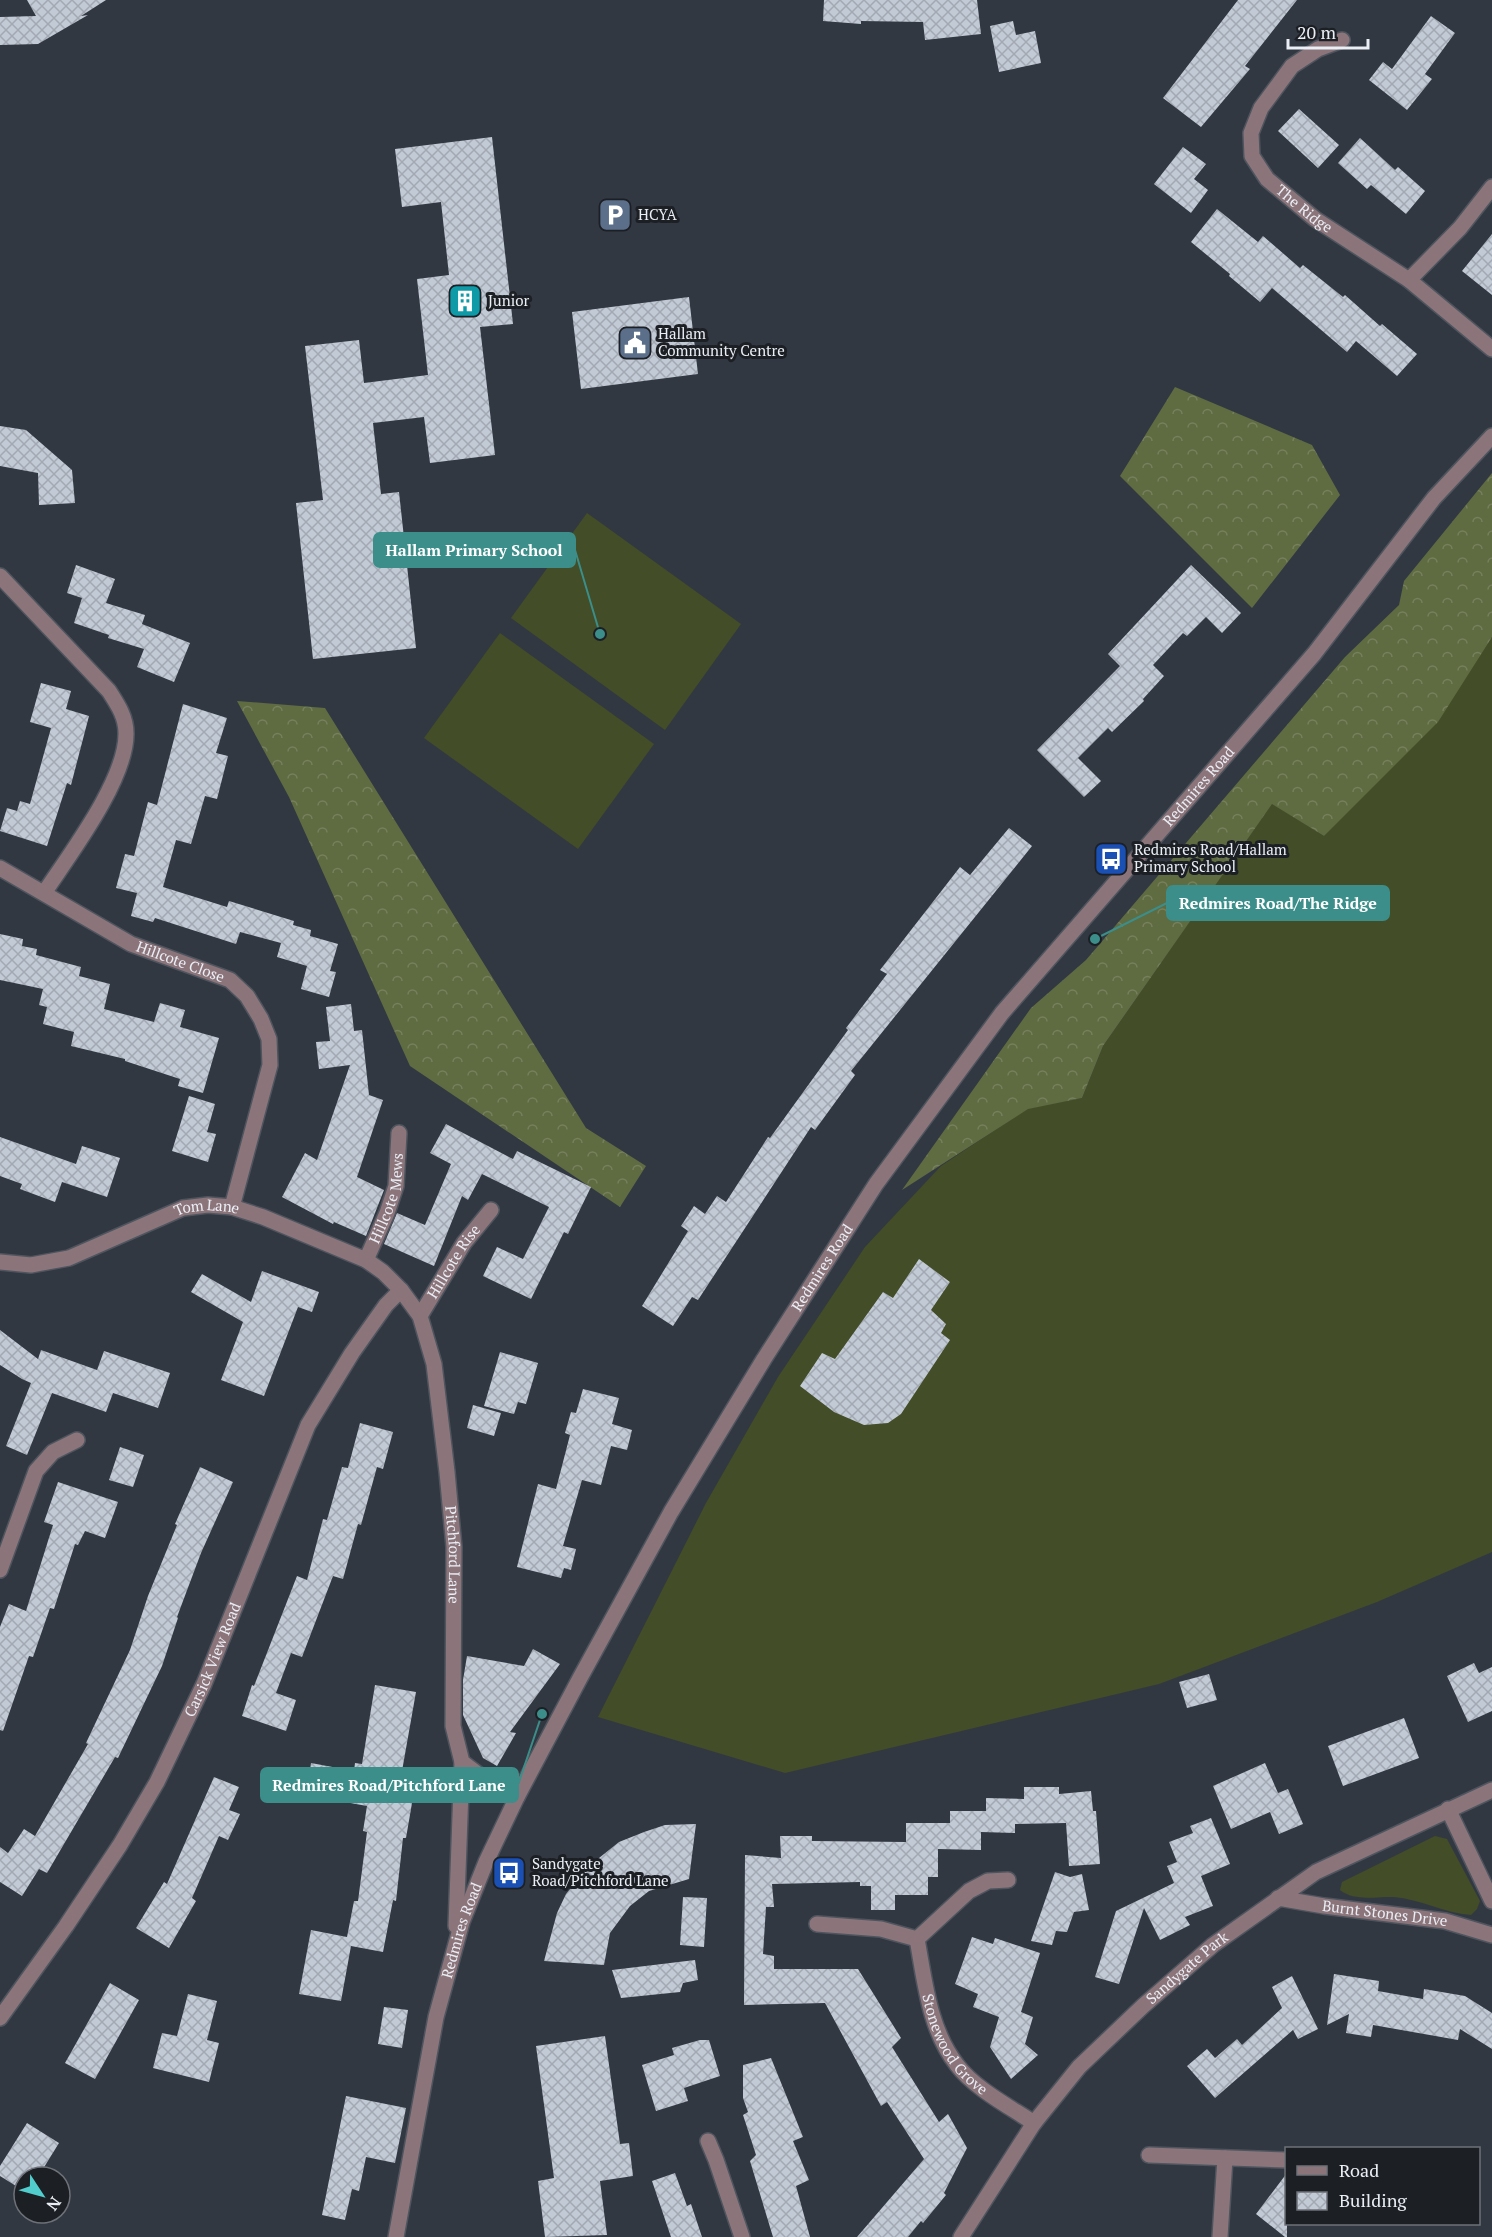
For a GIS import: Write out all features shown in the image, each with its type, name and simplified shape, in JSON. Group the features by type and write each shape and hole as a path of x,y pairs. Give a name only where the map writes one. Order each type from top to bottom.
{"street":[{"name":"The Ridge","path":"1342,40 1318,49 1292,66 1261,108 1251,133 1252,156 1267,179 1316,219 1408,280 1492,349"},
{"path":"1408,280 1460,228 1492,187"},
{"name":"Redmires Road","path":"396,2237 436,2017 456,1944 486,1862 517,1797 671,1512 764,1359 876,1184 1002,1013 1314,654 1434,498 1492,436"},
{"path":"0,576 109,691 122,711 126,733 123,759 111,788 44,894"},
{"name":"Hillcote Close","path":"0,868 131,944 230,980 247,996 261,1019 269,1039 270,1065 232,1207"},
{"name":"Hillcote Mews","path":"366,1260 387,1214 396,1186 399,1133"},
{"name":"Tom Lane","path":"0,1262 31,1265 69,1258 183,1209 208,1205 232,1207 263,1217 366,1260 383,1272 401,1290"},
{"name":"Hillcote Rise","path":"420,1316 464,1243 491,1210"},
{"name":"Pitchford Lane","path":"401,1290 420,1316 434,1364 454,1547 453,1726 462,1762 456,1944"},
{"name":"Carsick View Road","path":"0,2018 120,1845 157,1782 204,1684 308,1425 352,1353 386,1305 401,1290"},
{"path":"0,1570 36,1471 53,1452 77,1440"},
{"path":"462,1762 491,1784 517,1797"},
{"name":"Sandygate Park","path":"961,2237 1034,2123 1079,2067 1143,2006 1213,1945 1316,1872 1492,1790"},
{"path":"1448,1809 1492,1901"},
{"path":"817,1924 881,1929 917,1939 969,1891 988,1881 1008,1880"},
{"name":"Burnt Stones Drive","path":"1278,1898 1444,1921 1492,1935"},
{"name":"Stonewood Grove","path":"917,1939 930,2007 939,2038 958,2067 982,2088 1034,2123"},
{"path":"708,2141 742,2237"},
{"path":"1149,2155 1285,2160"},
{"path":"1220,2237 1225,2158"}],"green space":[{"path":"1175,387 1312,445 1340,495 1252,608 1120,476"},
{"path":"1492,473 1492,637 1438,722 1324,836 1272,804 1103,1046 1082,1098 1028,1109 902,1190 1031,1008 1086,960 1345,657 1399,605 1404,581"},
{"path":"587,513 741,624 665,730 511,618"},
{"path":"500,633 654,744 578,849 424,738"},
{"path":"1492,637 1492,1552 1377,1602 1159,1684 785,1773 598,1717 706,1503 778,1377 865,1247 941,1166 1028,1108 1082,1098 1103,1046 1272,803 1324,836"},
{"path":"237,701 325,708 586,1128 646,1166 620,1207 410,1066 289,797"},
{"path":"1435,1836 1447,1839 1480,1901 1477,1909 1471,1915 1451,1912 1404,1898 1359,1897 1340,1890 1342,1882"}],"building":[{"path":"27,0 106,0 81,16 88,15 38,44 0,45 0,17 36,16"},
{"path":"824,0 977,0 981,34 925,40 923,22 861,21 861,24 823,21"},
{"path":"1238,0 1297,0 1245,66 1250,69 1201,127 1163,98"},
{"path":"1431,16 1455,33 1425,74 1432,79 1407,110 1369,80 1383,62 1392,69"},
{"path":"1013,21 1016,35 1035,31 1041,63 999,72 990,26"},
{"path":"1299,109 1339,145 1318,168 1278,131"},
{"name":"Junior","path":"492,137 513,324 480,327 495,455 430,463 424,417 373,423 381,494 399,492 416,648 313,659 296,503 323,500 305,346 359,340 364,383 428,375 417,279 449,275 441,202 402,207 395,149"},
{"path":"1360,138 1395,170 1398,167 1425,191 1406,214 1371,185 1367,189 1338,163"},
{"path":"1183,147 1206,164 1194,179 1208,190 1191,213 1154,184"},
{"path":"1217,209 1258,242 1263,236 1300,268 1303,265 1343,297 1345,295 1417,354 1397,376 1356,341 1347,352 1272,288 1260,302 1191,242"},
{"path":"1492,234 1492,295 1462,271"},
{"name":"Hallam Community Centre","path":"689,297 698,374 581,389 572,312"},
{"path":"0,426 26,430 72,470 75,503 39,505 38,473 0,466"},
{"path":"76,565 115,579 106,603 145,615 142,624 190,643 174,682 137,667 144,649 108,638 109,635 74,623 82,598 67,593"},
{"path":"1191,565 1241,613 1222,633 1206,617 1187,636 1183,633 1153,665 1164,676 1143,699 1144,701 1112,732 1108,728 1078,758 1101,781 1084,797 1037,750 1120,666 1108,654"},
{"path":"41,683 71,691 66,709 89,716 71,785 67,783 47,846 0,831 7,808 17,811 20,801 30,804 51,728 30,722"},
{"path":"183,704 227,718 216,753 228,756 217,799 205,796 191,844 176,840 163,887 227,907 229,901 294,921 293,925 311,930 310,936 338,944 330,971 336,972 329,997 301,989 307,966 277,957 281,943 240,932 236,944 155,918 153,922 131,916 137,893 116,888 125,854 134,856 148,802 157,805"},
{"path":"1009,828 1032,846 851,1071 855,1075 815,1130 811,1127 698,1300 692,1297 673,1326 642,1306 688,1231 681,1226 694,1206 705,1214 717,1196 726,1202 768,1137 770,1138 848,1030 846,1028 887,974 880,970 960,867 970,875"},
{"path":"0,934 23,939 22,946 37,949 36,955 81,967 79,976 110,984 104,1009 154,1022 160,1003 185,1010 180,1027 219,1038 203,1093 178,1086 180,1079 125,1061 125,1059 71,1046 74,1032 43,1024 47,1007 39,1005 43,989 0,980"},
{"path":"351,1004 354,1031 362,1030 369,1095 383,1100 357,1177 384,1190 366,1236 334,1222 333,1224 282,1197 305,1153 317,1160 350,1065 319,1069 316,1042 330,1041 326,1007"},
{"path":"189,1096 215,1104 207,1132 216,1134 208,1162 172,1151"},
{"path":"446,1124 513,1159 517,1151 591,1187 568,1234 564,1232 531,1299 483,1276 497,1247 523,1259 549,1207 482,1174 468,1200 462,1196 434,1266 384,1244 397,1213 425,1225 451,1164 430,1153"},
{"path":"0,1137 76,1164 82,1146 120,1158 107,1197 62,1182 55,1202 20,1189 22,1184 0,1176"},
{"path":"919,1259 950,1282 931,1310 946,1324 941,1333 950,1340 901,1414 888,1423 864,1425 834,1412 800,1386 822,1353 835,1359 883,1292 893,1298"},
{"path":"262,1271 319,1292 312,1312 298,1307 264,1396 221,1380 243,1322 191,1292 202,1274 251,1302"},
{"path":"0,1330 38,1359 41,1350 97,1370 104,1351 170,1373 158,1408 113,1393 106,1412 52,1393 27,1455 6,1446 31,1383 0,1365"},
{"path":"500,1352 538,1363 526,1404 518,1402 514,1414 484,1406"},
{"path":"583,1389 619,1398 612,1424 632,1430 627,1450 611,1446 601,1485 582,1480 563,1546 576,1549 571,1570 564,1568 561,1578 517,1567 538,1484 556,1489 570,1435 565,1433 571,1412 576,1413"},
{"path":"473,1405 501,1413 494,1436 467,1428"},
{"path":"360,1423 393,1432 383,1469 377,1467 343,1579 333,1576 302,1657 291,1653 276,1693 296,1700 286,1731 242,1716 252,1685 254,1686 297,1576 307,1580 323,1519 327,1520 342,1467 348,1468"},
{"path":"120,1447 144,1455 133,1487 109,1480"},
{"path":"200,1467 233,1482 201,1553 177,1617 162,1666 118,1758 115,1757 47,1873 39,1869 22,1896 0,1882 0,1847 8,1853 24,1829 35,1836 88,1744 86,1743 130,1650 148,1596 177,1525 175,1524"},
{"path":"58,1482 118,1502 105,1538 85,1531 78,1545 75,1544 54,1609 50,1608 33,1657 29,1656 3,1731 0,1730 0,1627 9,1604 26,1611 53,1525 44,1522"},
{"path":"533,1649 560,1664 510,1732 516,1733 497,1766 483,1758 463,1715 463,1680 467,1656 524,1666"},
{"path":"1474,1663 1479,1673 1492,1667 1492,1711 1468,1722 1447,1676"},
{"path":"1209,1674 1217,1700 1187,1708 1179,1682"},
{"path":"375,1685 416,1692 402,1771 417,1774 406,1838 403,1838 396,1901 393,1900 383,1952 351,1946 341,2001 299,1994 311,1930 347,1937 354,1901 358,1901 367,1832 363,1831 367,1806 306,1795 311,1763 354,1771 355,1763 362,1764"},
{"path":"1404,1718 1419,1758 1343,1786 1328,1746"},
{"path":"1265,1763 1278,1793 1288,1789 1303,1824 1279,1834 1270,1812 1231,1829 1213,1786"},
{"path":"214,1777 239,1787 229,1810 240,1814 228,1840 219,1836 192,1898 196,1901 169,1948 136,1928 164,1882 167,1884"},
{"path":"1024,1787 1059,1787 1059,1794 1091,1791 1093,1811 1096,1811 1100,1864 1069,1866 1066,1823 1015,1824 1015,1833 981,1832 981,1850 938,1849 938,1877 928,1877 928,1895 895,1895 895,1910 871,1910 871,1886 860,1886 860,1882 772,1884 774,1907 766,1907 763,1954 774,1956 774,1969 858,1969 901,2038 892,2047 939,2122 948,2114 967,2148 944,2193 946,2195 908,2237 857,2237 924,2159 887,2102 881,2106 825,2003 744,2005 745,1855 781,1858 780,1836 812,1836 812,1841 906,1842 906,1823 950,1823 950,1811 986,1811 986,1798 1024,1799"},
{"path":"1211,1818 1230,1864 1201,1876 1213,1906 1185,1917 1190,1925 1160,1940 1144,1908 1119,1984 1095,1977 1116,1911 1174,1883 1167,1866 1177,1862 1169,1842 1193,1833 1190,1826"},
{"path":"696,1824 689,1879 649,1891 630,1906 610,1933 604,1965 544,1961 557,1913 566,1894 599,1858 619,1842 644,1832 665,1825"},
{"path":"1055,1872 1070,1877 1082,1874 1089,1910 1074,1912 1067,1932 1056,1931 1052,1945 1031,1941"},
{"path":"683,1897 707,1898 704,1947 680,1945"},
{"path":"972,1937 993,1944 995,1938 1040,1953 1021,2012 1033,2017 1025,2044 1038,2055 1011,2079 990,2047 999,2017 973,2007 978,1994 955,1984"},
{"path":"695,1960 698,1980 683,1983 680,1992 621,1998 612,1970"},
{"path":"1334,1974 1379,1981 1378,1991 1423,1999 1424,1989 1465,1996 1492,2013 1492,2049 1460,2029 1458,2040 1373,2025 1371,2037 1346,2033 1349,2014 1327,2025"},
{"path":"1292,1976 1318,2029 1298,2039 1293,2030 1215,2098 1187,2066 1207,2049 1215,2058 1237,2039 1242,2045 1282,2008 1272,1987"},
{"path":"110,1983 139,2000 95,2079 65,2063"},
{"path":"188,1994 217,2001 207,2040 219,2043 209,2082 153,2068 162,2033 177,2036"},
{"path":"384,2007 408,2010 402,2048 378,2044"},
{"path":"605,2036 620,2144 629,2143 633,2176 600,2181 607,2235 545,2237 538,2181 554,2178 536,2046"},
{"path":"700,2040 709,2040 720,2076 684,2088 688,2101 656,2111 642,2065 674,2055 672,2048"},
{"path":"771,2058 803,2137 793,2141 809,2180 796,2186 810,2237 773,2237 750,2161 756,2155 743,2115 748,2112 743,2098 743,2065"},
{"path":"346,2096 406,2108 395,2163 366,2157 359,2191 352,2189 345,2220 322,2215"},
{"path":"27,2123 59,2143 45,2165 12,2165 12,2184 0,2176 0,2166"},
{"path":"675,2173 687,2206 691,2204 702,2237 671,2237 652,2181"},
{"path":"1285,2176 1287,2237 1256,2214"}],"place":[{"name":"HCYA","path":"615,215"},
{"name":"Junior","path":"465,301"},
{"name":"Hallam Community Centre","path":"635,343"},
{"name":"Hallam Primary School","path":"600,634"},
{"name":"Redmires Road/Hallam Primary School","path":"1111,859"},
{"name":"Redmires Road/The Ridge","path":"1095,939"},
{"name":"Redmires Road/Pitchford Lane","path":"542,1714"},
{"name":"Sandygate Road/Pitchford Lane","path":"509,1873"}]}
